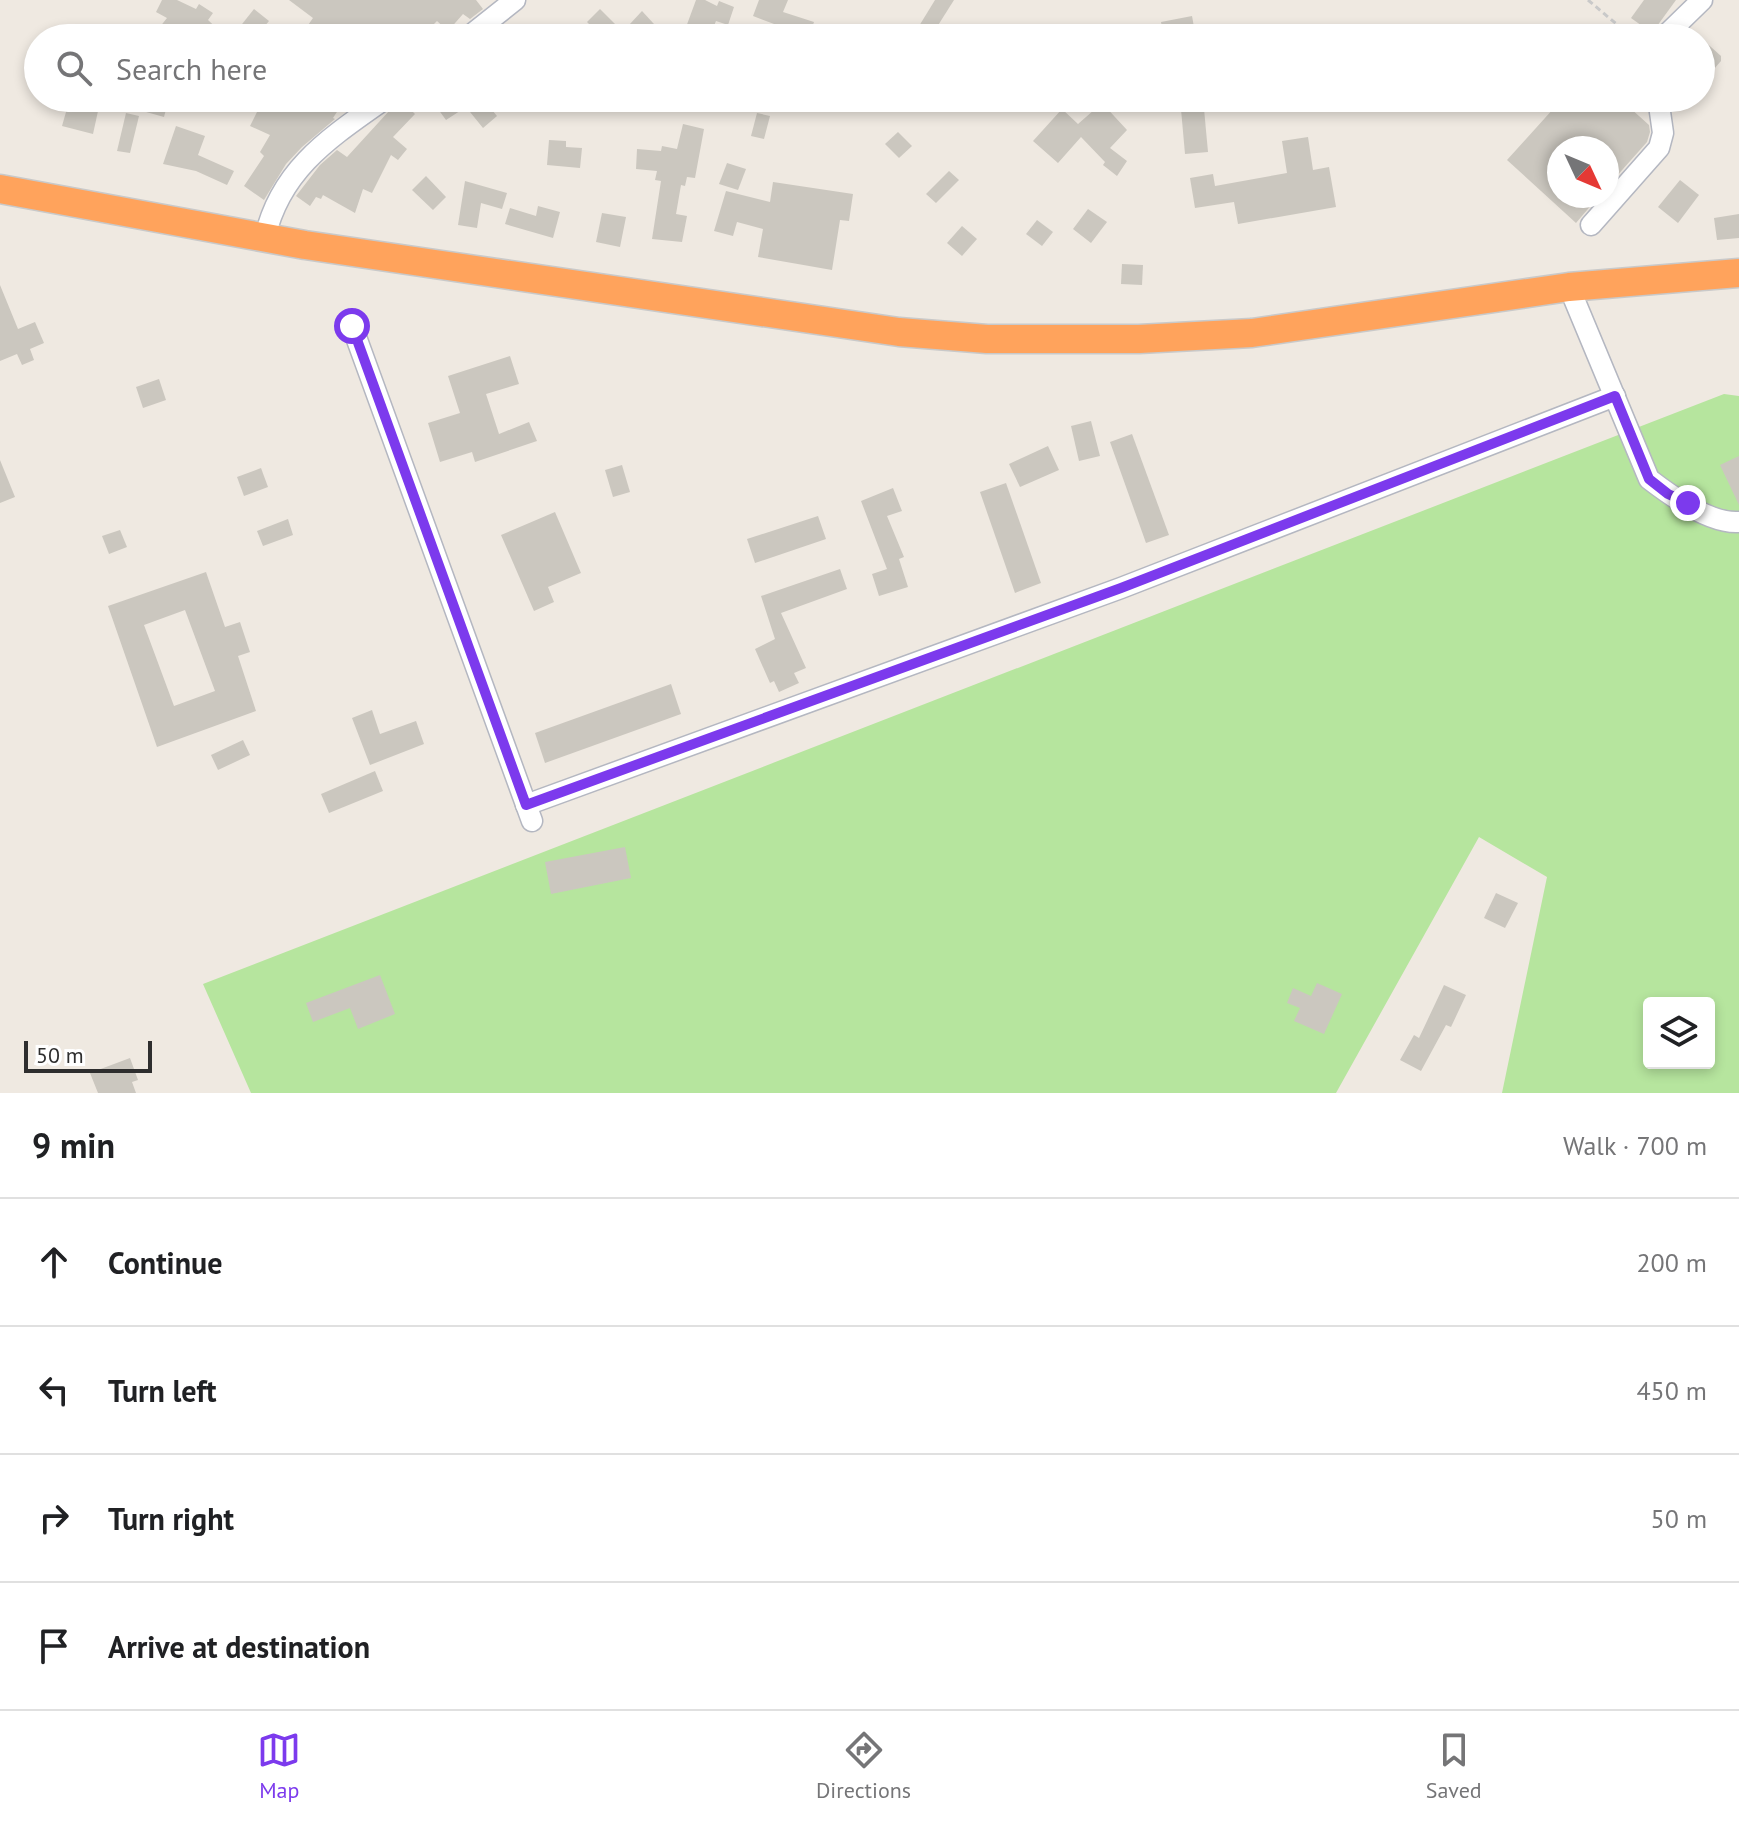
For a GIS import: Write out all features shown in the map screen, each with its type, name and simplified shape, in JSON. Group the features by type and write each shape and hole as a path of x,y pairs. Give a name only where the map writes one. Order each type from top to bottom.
{"highway":[{"path":"0,189 265,237 899,332 987,339 1139,339 1252,333 1569,287 1739,273"}],"street":[{"path":"485,24 515,0"},
{"path":"1677,24 1702,0"},
{"path":"265,237 271,210 291,178 319,146 366,112"},
{"path":"1591,225 1659,148 1663,133 1660,112"},
{"path":"1569,287 1649,479 1668,494 1708,516 1724,523 1739,522"},
{"path":"352,326 529,813 1615,396"}],"path":[{"path":"1588,0 1616,24"}],"green space":[{"path":"1724,394 1739,396 1739,1093 1502,1093 1547,877 1479,837 1336,1093 251,1093 203,984"}],"building":[{"path":"162,0 177,0 196,9 199,4 213,13 208,20 212,24 162,24 167,18 156,12"},
{"path":"289,0 476,0 483,9 470,19 463,14 454,24 437,21 434,24 309,24 313,18"},
{"path":"696,0 705,0 717,6 719,1 734,7 728,24 716,21 715,24 687,24"},
{"path":"759,0 788,0 783,12 814,22 774,24 753,16"},
{"path":"935,0 954,0 939,24 920,24"},
{"path":"1644,0 1676,0 1659,24 1639,24 1631,18"},
{"path":"254,9 269,21 267,24 242,24"},
{"path":"600,9 615,24 589,24 587,22"},
{"path":"642,11 654,24 630,24"},
{"path":"1192,16 1193,24 1161,24"},
{"path":"1715,51 1721,56 1715,68"},
{"path":"66,112 98,112 93,134 62,126"},
{"path":"146,112 165,112 164,117"},
{"path":"257,112 337,112 335,119 286,164 264,200 244,186 264,156 260,152 270,135 250,126"},
{"path":"388,112 415,114 393,137 407,149 398,160 391,155 372,193 363,189 355,213 323,195 321,199 316,197 310,206 296,196 320,165 337,150 347,157"},
{"path":"440,112 458,112 446,120"},
{"path":"470,112 494,112 497,116 483,128"},
{"path":"1059,112 1065,112 1078,124 1092,112 1110,112 1127,130 1110,148 1127,161 1117,176 1103,165 1105,162 1081,137 1058,163 1033,141"},
{"path":"1181,112 1204,112 1208,152 1185,154"},
{"path":"1550,112 1635,112 1649,125 1647,142 1619,174 1619,136 1547,136 1547,197 1507,160"},
{"path":"126,113 139,116 130,153 117,151"},
{"path":"757,113 770,116 764,139 751,136"},
{"path":"683,124 704,129 695,178 687,177 685,186 681,185 676,214 687,216 682,242 652,239 661,181 655,180 657,171 636,169 637,149 661,151 662,146 677,149"},
{"path":"176,126 205,136 198,155 234,171 227,185 196,171 163,164"},
{"path":"898,132 912,146 899,158 885,144"},
{"path":"1308,137 1313,170 1329,167 1336,207 1238,224 1234,202 1195,208 1190,178 1213,174 1215,186 1287,173 1282,141"},
{"path":"549,140 566,141 566,147 582,148 580,168 547,165"},
{"path":"727,163 746,169 738,190 719,184"},
{"path":"949,171 959,180 936,203 926,194"},
{"path":"426,176 446,197 433,210 412,190"},
{"path":"1680,180 1699,195 1678,223 1658,207"},
{"path":"465,181 507,193 502,209 481,203 477,228 458,225"},
{"path":"773,182 853,194 849,221 840,220 832,270 758,257 763,229 737,222 733,236 714,231 726,191 770,202"},
{"path":"538,206 560,212 553,238 505,224 510,208 536,216"},
{"path":"1560,208 1589,208 1576,223"},
{"path":"1088,209 1107,222 1091,243 1073,229"},
{"path":"602,213 626,217 620,247 596,242"},
{"path":"1739,214 1739,238 1717,240 1714,218"},
{"path":"1037,220 1053,232 1042,246 1026,234"},
{"path":"962,226 977,239 962,256 947,243"},
{"path":"1122,264 1143,265 1142,285 1121,284"},
{"path":"0,285 18,329 35,322 44,343 30,349 34,360 22,365 17,354 0,361"},
{"path":"510,356 519,384 486,394 499,434 529,422 537,441 475,462 472,452 440,462 428,423 460,413 448,376"},
{"path":"159,379 166,400 143,408 136,387"},
{"path":"1091,421 1100,456 1079,461 1071,426"},
{"path":"1132,434 1169,535 1146,543 1110,442"},
{"path":"1048,446 1059,470 1020,487 1009,464"},
{"path":"1739,456 1739,505 1720,465"},
{"path":"0,460 15,497 0,503"},
{"path":"622,465 630,492 613,497 605,470"},
{"path":"261,468 268,487 244,496 237,477"},
{"path":"1006,483 1041,583 1015,593 980,492"},
{"path":"893,488 902,511 887,516 904,557 899,559 908,587 879,596 872,574 887,569 861,501"},
{"path":"555,512 581,573 548,587 554,602 534,611 501,535"},
{"path":"818,516 826,539 755,563 747,539"},
{"path":"288,519 293,535 263,546 257,531"},
{"path":"120,530 127,547 109,554 102,536"},
{"path":"840,569 847,589 781,613 806,668 794,673 799,683 779,692 774,681 770,683 755,649 775,639 761,596"},
{"path":"206,572 225,627 240,622 250,652 238,656 256,711 157,747 108,606","holes":["185,610 215,691 174,706 144,625"]},
{"path":"671,684 681,714 545,763 535,733"},
{"path":"372,710 380,734 416,721 424,744 370,765 352,718"},
{"path":"243,740 250,755 218,770 211,755"},
{"path":"375,771 383,791 329,813 321,794"},
{"path":"625,847 631,878 551,894 545,862"},
{"path":"1496,893 1518,903 1505,928 1484,918"},
{"path":"380,975 395,1014 358,1029 350,1008 313,1022 306,1003"},
{"path":"1317,983 1342,994 1324,1034 1294,1021 1300,1008 1287,1003 1293,988 1311,996"},
{"path":"1444,985 1466,995 1451,1027 1446,1025 1421,1071 1400,1060 1414,1035 1419,1038"},
{"path":"130,1058 138,1080 132,1082 136,1093 98,1093 90,1073"}],"route":[{"path":"352,326 526,805 1121,588 1615,396 1649,479 1668,494 1688,503"}]}
